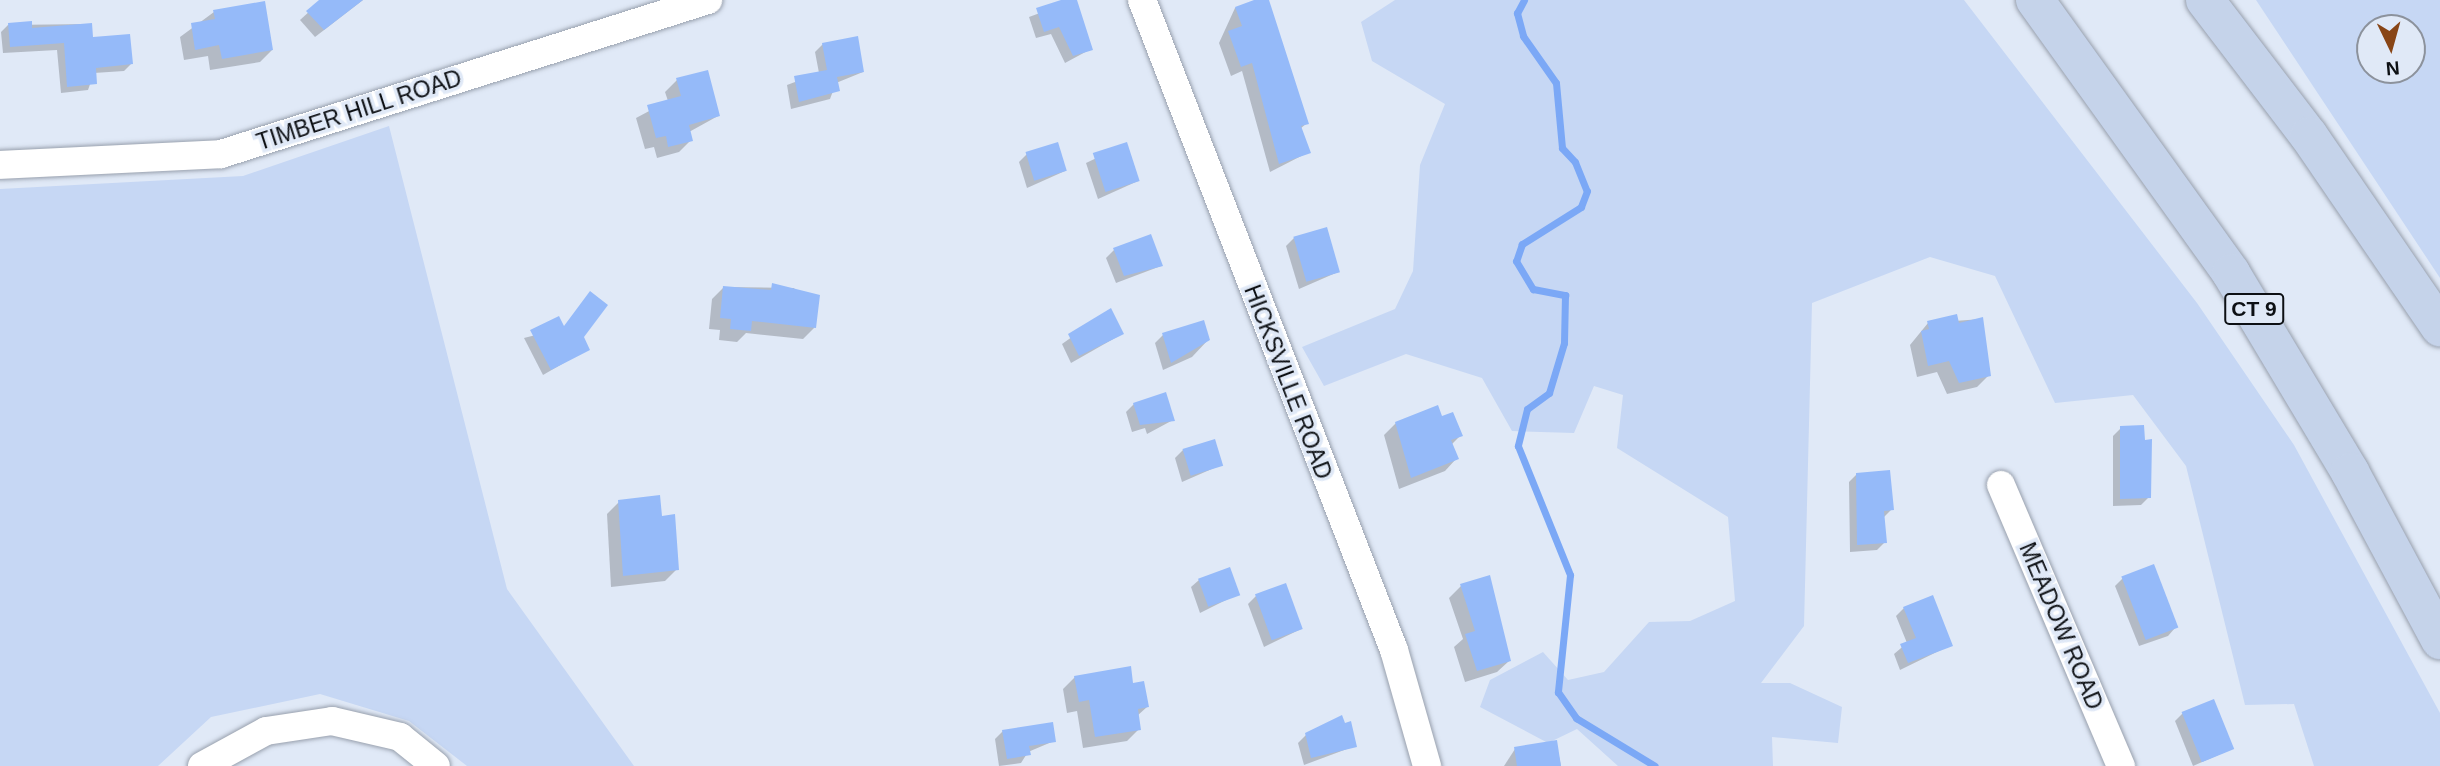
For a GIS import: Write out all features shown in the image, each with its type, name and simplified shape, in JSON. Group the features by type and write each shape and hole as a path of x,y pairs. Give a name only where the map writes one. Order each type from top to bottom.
{"highway":[{"name":"CT 9","path":"2035,0 2238,284 2350,472 2440,640"},
{"path":"2205,0 2309,136 2440,327"}],"street":[{"name":"TIMBER HILL ROAD","path":"0,165 220,155 708,0"},
{"name":"HICKSVILLE ROAD","path":"1142,0 1394,650 1427,766"},
{"name":"MEADOW ROAD","path":"2001,485 2122,766"},
{"path":"202,766 265,731 332,721 400,737 436,766"}],"shaded area":[{"path":"1395,0 1964,0 2197,303 2294,445 2440,713 2440,766 2314,766 2294,704 2245,705 2186,466 2133,395 2055,403 1995,276 1930,257 1812,303 1804,626 1761,683 1790,683 1842,707 1838,743 1772,737 1773,766 1618,766 1577,729 1548,743 1480,707 1490,680 1543,652 1568,680 1604,672 1649,622 1690,621 1735,601 1728,517 1617,448 1623,395 1594,386 1574,433 1512,431 1482,378 1406,354 1324,386 1302,347 1395,309 1413,271 1420,165 1445,104 1372,61 1361,22"},
{"path":"2256,0 2440,0 2440,278"},
{"path":"389,126 507,589 634,766 467,766 409,721 320,694 211,717 158,766 0,766 0,189 243,176"}],"building":[{"path":"319,0 363,0 324,30 306,11"},
{"path":"1061,0 1077,0 1093,50 1073,56 1059,27 1044,32 1036,8"},
{"path":"1254,0 1269,0 1309,124 1301,126 1311,153 1279,164 1252,63 1241,67 1228,31 1242,26 1235,7"},
{"path":"265,1 273,50 222,59 219,45 195,50 191,23 215,19 213,10"},
{"path":"32,21 32,28 92,23 93,37 130,34 133,64 96,68 97,84 67,87 64,43 10,47 8,23"},
{"path":"858,36 864,72 837,77 840,91 799,102 794,76 827,70 822,43"},
{"path":"708,70 720,116 689,125 693,141 668,147 666,136 656,138 647,105 681,96 676,78"},
{"path":"1058,142 1067,171 1034,181 1025,152"},
{"path":"1127,142 1140,181 1105,192 1093,153"},
{"path":"1327,227 1340,272 1306,282 1293,237"},
{"path":"1151,234 1163,266 1124,276 1113,248"},
{"path":"772,283 820,295 816,328 752,321 751,331 730,329 731,319 720,318 723,286 771,290"},
{"path":"590,291 608,305 584,337 590,350 551,370 530,330 559,316 564,326"},
{"path":"1111,308 1124,334 1079,356 1068,334"},
{"path":"1957,314 1959,323 1983,317 1991,376 1959,383 1949,361 1928,366 1921,331 1929,329 1927,321"},
{"path":"1204,320 1210,340 1171,363 1162,333"},
{"path":"1166,392 1175,421 1140,425 1133,403"},
{"path":"1438,405 1442,416 1453,412 1463,436 1451,440 1459,459 1411,478 1395,422"},
{"path":"2144,425 2145,440 2152,439 2151,498 2120,499 2120,426"},
{"path":"1215,439 1223,466 1191,476 1182,449"},
{"path":"1890,470 1894,510 1884,511 1887,543 1857,545 1856,473"},
{"path":"660,495 662,516 675,514 679,570 623,576 618,500"},
{"path":"2154,564 2178,627 2146,640 2121,577"},
{"path":"1230,567 1240,595 1208,607 1198,579"},
{"path":"1490,575 1511,661 1477,671 1465,634 1475,631 1460,584"},
{"path":"1286,583 1303,629 1272,640 1255,594"},
{"path":"1933,595 1953,646 1908,663 1900,644 1916,638 1903,607"},
{"path":"1131,666 1133,683 1144,681 1149,707 1138,709 1141,730 1095,737 1089,700 1079,702 1074,676"},
{"path":"2214,699 2234,749 2202,762 2182,712"},
{"path":"1342,715 1345,723 1351,721 1357,747 1311,758 1305,733"},
{"path":"1053,722 1056,742 1029,746 1031,755 1007,759 1002,730"},
{"path":"1557,740 1561,766 1517,766 1514,747"}],"waterway":[{"path":"1524,0 1517,13 1523,36 1556,83 1562,148 1575,162 1587,191 1581,207 1522,244 1516,261 1533,289 1565,295 1564,343 1549,393 1527,409 1518,446 1570,575 1558,692 1576,718 1655,766"}]}
